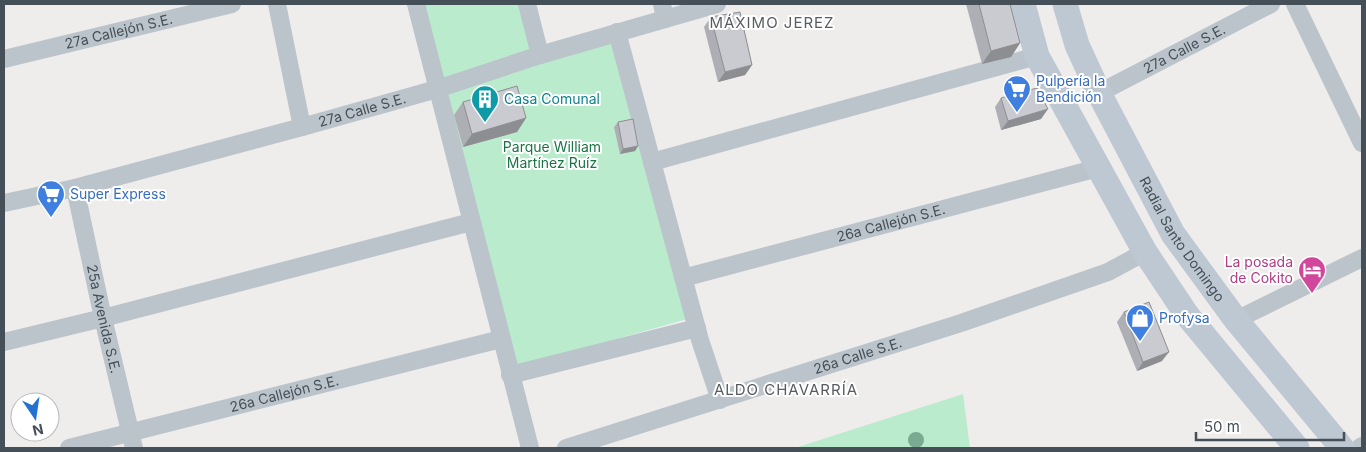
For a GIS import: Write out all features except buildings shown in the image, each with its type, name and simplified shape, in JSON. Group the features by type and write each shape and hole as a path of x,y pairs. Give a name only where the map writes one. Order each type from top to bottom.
{"main road":[{"path":"1023,4 1037,56 1143,248 1187,315 1297,448"},
{"path":"1052,4 1062,33 1075,57 1099,93 1110,135 1133,185 1143,248"},
{"name":"Radial Santo Domingo","path":"1065,4 1077,45 1099,93 1173,234 1236,320 1342,448"}],"street":[{"name":"27a Callejón S.E.","path":"4,59 232,4"},
{"path":"277,4 302,127"},
{"path":"416,4 530,448"},
{"path":"527,4 540,55"},
{"name":"27a Calle S.E.","path":"4,204 75,188 437,89 617,32 663,11 716,4"},
{"name":"27a Calle S.E.","path":"1099,93 1271,4"},
{"path":"1295,4 1362,143"},
{"path":"617,32 683,278 720,400"},
{"path":"652,162 1037,56"},
{"name":"26a Callejón S.E.","path":"683,278 1098,168"},
{"name":"25a Avenida S.E.","path":"75,188 132,440"},
{"path":"4,342 471,222"},
{"name":"26a Calle S.E.","path":"566,448 961,323 1108,272 1143,248"},
{"path":"1236,320 1362,258"},
{"path":"510,375 697,328"},
{"name":"26a Callejón S.E.","path":"69,448 132,440 501,338"}],"green space":[{"path":"416,4 527,4 540,55 437,89"},
{"name":"Parque William Martínez Ruíz","path":"617,32 687,319 511,369 439,90"},
{"path":"963,394 970,448 795,448"}],"place":[{"name":"Pulpería la Bendición","path":"1017,113"},
{"name":"Casa Comunal","path":"485,123"},
{"name":"Super Express","path":"51,218"},
{"name":"La posada de Cokito","path":"1312,294"},
{"name":"Profysa","path":"1140,342"}],"district":[{"name":"MÁXIMO JEREZ","path":"772,23"},
{"name":"ALDO CHAVARRÍA","path":"786,390"}]}
